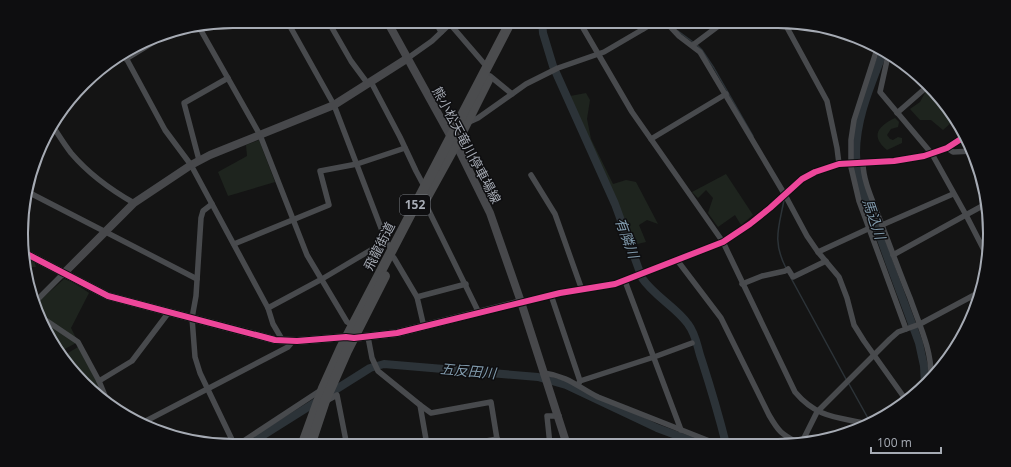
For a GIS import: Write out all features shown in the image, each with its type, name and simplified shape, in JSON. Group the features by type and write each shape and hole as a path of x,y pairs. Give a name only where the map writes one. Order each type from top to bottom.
{"highway":[{"name":"飛龍街道","path":"305,439 316,407 393,254 424,186 453,140 466,123 508,28"},
{"name":"飛龍街道","path":"350,338 352,325 424,201 488,72 514,28"},
{"name":"飛龍街道","path":"312,439 325,401 326,388"}],"street":[{"path":"291,28 334,105 386,241 417,297 424,327"},
{"path":"332,28 351,61 369,83 424,186"},
{"name":"熊小松天竜川停車場線","path":"391,28 453,140 490,213 566,439"},
{"path":"439,28 441,32"},
{"path":"39,299 134,203 191,165 199,160 334,105 422,49 445,28"},
{"path":"455,28 488,72 512,94"},
{"path":"582,28 632,112 723,242 789,384 802,401 817,412 859,422"},
{"path":"672,28 679,36 695,44 785,195 807,236 839,277 847,298 854,325 904,397"},
{"path":"695,44 716,28"},
{"path":"787,28 827,100 839,164"},
{"path":"466,123 478,118 526,84 558,68 604,52 643,29"},
{"path":"202,31 260,135 307,255 347,322 352,325"},
{"path":"876,54 854,120 851,140 851,163 855,188 907,329"},
{"path":"127,58 165,130 191,165 268,308 273,324 283,341"},
{"path":"887,60 880,92 932,154 983,248"},
{"path":"199,160 184,102 228,78"},
{"path":"897,113 924,89"},
{"path":"651,139 726,94"},
{"path":"56,131 71,153 106,185 134,203"},
{"path":"29,255 108,296 233,330 283,341 368,337 424,327 551,295 606,287 625,281 723,242 750,224 802,179 815,172 839,164 894,161 932,154 947,148 960,140"},
{"path":"234,244 329,205 320,171 357,164 405,148"},
{"path":"947,148 953,152 965,151"},
{"path":"863,163 869,191 920,324 929,351 932,369"},
{"path":"531,175 555,214 582,290"},
{"path":"32,194 197,279"},
{"path":"882,224 954,194"},
{"path":"424,201 480,313"},
{"path":"212,204 203,210 201,218 197,279 192,318 195,357 200,373 232,439"},
{"path":"893,255 981,207"},
{"path":"818,252 870,228"},
{"path":"268,308 322,279 386,241"},
{"path":"677,260 721,318 769,416 776,427 781,434 791,439"},
{"path":"742,284 762,276 786,270 793,277 826,261"},
{"path":"625,281 681,430"},
{"path":"417,297 466,284"},
{"path":"551,295 579,383 583,389 598,397 704,439"},
{"path":"805,437 817,412 898,332 920,324 973,295"},
{"path":"99,381 132,361 169,312"},
{"path":"48,322 78,342 105,394"},
{"path":"368,337 376,368 385,378 432,413 491,402 497,439"},
{"path":"148,420 288,347 293,341"},
{"path":"544,374 566,378 579,383 692,343"},
{"path":"246,439 326,388"},
{"path":"325,401 337,395 346,439"},
{"path":"420,405 426,439"},
{"path":"549,439 547,416 558,416"}],"shaded area":[{"path":"926,91 941,108 950,123 943,130 931,120 920,120 910,109 920,102"},
{"path":"586,93 590,100 587,119 591,139 613,184 626,180 636,182 658,224 647,220 639,225 646,242 633,245 570,96"},
{"path":"895,118 899,122 898,127 891,129 887,135 893,140 898,137 902,138 902,143 887,150 879,140 878,132 884,124"},
{"path":"259,140 275,182 228,196 218,172 247,156 246,145"},
{"path":"726,174 753,215 741,225 735,215 718,227 708,213 713,198 706,190 698,198 692,192"},
{"path":"30,257 34,260 36,267 31,267"},
{"path":"64,279 74,283 89,293 71,328 78,342 64,349 49,324 39,301"},
{"path":"78,347 103,392 88,379 67,354"}],"waterway":[{"name":"有隣川","path":"543,28 553,66 615,204 642,278 683,318 693,333 715,402 725,439"},
{"path":"678,31 693,42"},
{"path":"696,44 714,68 753,136"},
{"name":"馬込川","path":"881,57 861,114 856,153 858,174 871,215 919,343 924,366 925,377"},
{"path":"784,200 779,226 778,242 779,250 786,268"},
{"path":"791,278 847,381"},
{"name":"五反田川","path":"257,439 370,368 384,364 538,377 566,385 657,428 687,439"},
{"path":"849,384 868,418"}],"cycle path":[{"path":"29,255 108,296 275,340 297,341 346,337 354,338 397,333 560,293 615,284 723,242 750,224 802,179 815,172 839,164 894,161 924,156 947,148 960,140"}]}
